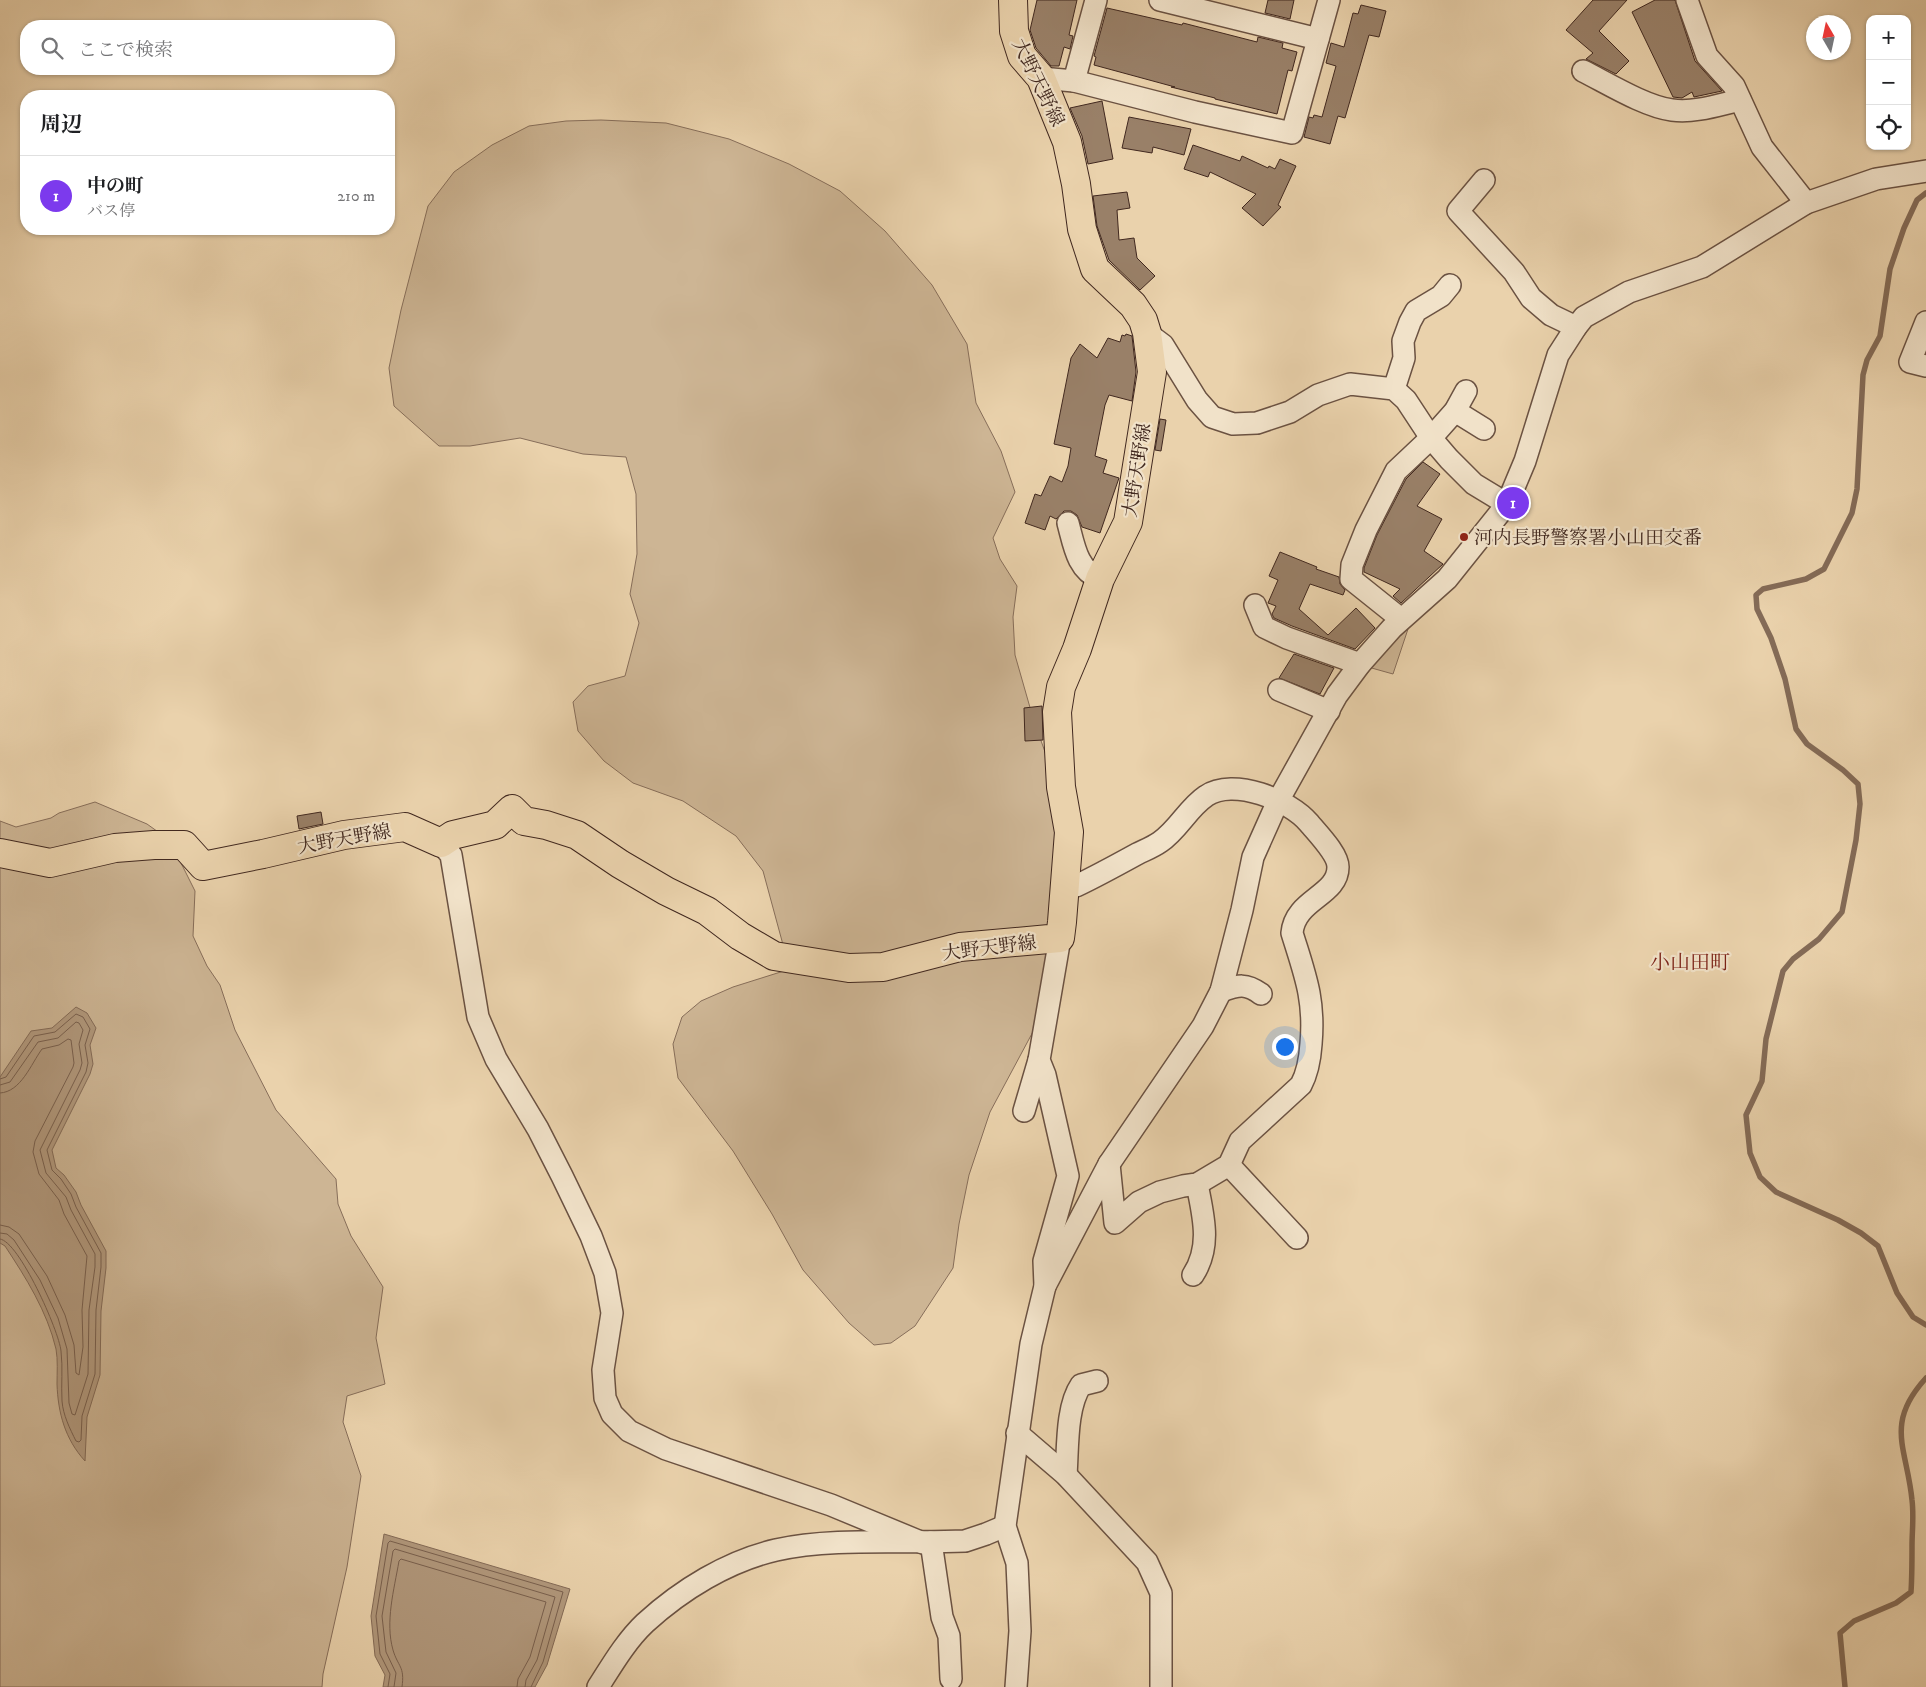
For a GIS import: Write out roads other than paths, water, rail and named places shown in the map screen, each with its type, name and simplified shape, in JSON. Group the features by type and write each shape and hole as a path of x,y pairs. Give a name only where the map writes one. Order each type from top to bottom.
{"main road":[{"name":"大野天野線","path":"0,853 50,864 114,848 154,844 184,845 203,866 344,835 404,827 441,843 453,835 495,826 512,809 524,821 546,825 577,835 620,864 666,891 707,910 740,936 774,956 814,964 849,968 883,967 960,947 1060,938 1068,832 1061,787 1057,712 1061,687 1077,649 1100,579 1128,522 1152,372 1147,333 1143,320 1132,305 1095,269 1082,229 1076,184 1067,142 1041,78 1022,56 1014,31 1013,0"}],"street":[{"path":"1074,81 1096,0"},
{"path":"1160,0 1207,5 1318,39"},
{"path":"1041,78 1074,81 1195,112 1292,133 1329,0"},
{"path":"1687,0 1707,56 1734,86 1762,147 1806,203"},
{"path":"1584,71 1645,102 1671,110 1695,110 1740,100"},
{"path":"1044,1286 1109,1164 1203,1026 1221,991 1242,910 1253,857 1278,801 1337,695 1360,664 1401,619 1447,579 1507,504 1525,461 1558,355 1576,327 1584,318 1629,292 1702,267 1806,203 1876,179 1926,171"},
{"path":"1484,180 1458,211 1514,272 1530,298 1551,315 1576,327"},
{"path":"1394,389 1404,358 1403,341 1410,322 1416,311 1441,296 1450,285"},
{"path":"1926,322 1910,362 1926,366"},
{"path":"1147,333 1163,344 1197,400 1212,417 1233,424 1257,422 1290,412 1318,395 1350,384 1394,389 1406,400 1431,438 1474,484 1507,504"},
{"path":"1401,619 1351,579 1352,565 1370,522 1396,470 1431,438 1455,411 1466,391"},
{"path":"1455,411 1484,429"},
{"path":"1068,523 1078,558 1092,576 1100,579"},
{"path":"1255,605 1264,627 1287,638 1360,664"},
{"path":"1279,690 1329,711"},
{"path":"1064,888 1076,886 1161,842 1206,795 1231,789 1240,789 1278,801 1293,808 1303,816 1334,855 1338,866 1334,883 1302,909 1296,916 1293,925 1292,933 1318,990 1306,1076 1301,1085 1240,1141 1229,1165 1197,1184 1160,1192 1139,1202 1115,1223 1109,1164"},
{"path":"441,843 451,855 478,1018 496,1059 538,1129 562,1176 591,1236 606,1273 612,1313 603,1370 605,1398 612,1414 629,1431 666,1449 831,1505 927,1542"},
{"path":"1024,1111 1038,1060 1060,938"},
{"path":"1221,991 1243,985 1251,987 1261,994"},
{"path":"1016,1687 1020,1632 1016,1563 1005,1526 1017,1433 1044,1286 1044,1262 1068,1176 1045,1075 1038,1060"},
{"path":"1229,1165 1297,1238"},
{"path":"1193,1275 1200,1265 1205,1240 1205,1224 1197,1184"},
{"path":"1066,1475 1071,1410 1076,1392 1081,1384 1097,1381"},
{"path":"1017,1433 1066,1475 1147,1562 1161,1593 1161,1687"},
{"path":"598,1687 618,1655 645,1624 676,1599 711,1575 746,1559 776,1550 827,1543 965,1541 1005,1526"},
{"path":"927,1542 942,1617 949,1636 951,1679"}],"water":[{"path":"76,1007 87,1013 96,1028 90,1045 93,1064 90,1074 52,1150 56,1168 64,1175 76,1192 106,1251 101,1311 100,1375 87,1417 85,1461 72,1444 61,1415 57,1384 56,1349 47,1321 21,1270 5,1246 0,1243 0,1077 31,1031 52,1028"},
{"path":"384,1534 570,1589 547,1665 535,1687 383,1687 385,1675 375,1656 371,1616"}],"waterway":[{"path":"1926,193 1917,200 1904,228 1890,269 1880,336 1867,360 1863,375 1857,489 1852,513 1824,569 1806,579 1763,589 1756,595 1757,609 1771,638 1785,679 1796,729 1807,744 1843,770 1858,784 1860,804 1856,840 1842,912 1819,939 1793,959 1783,971 1766,1039 1762,1081 1746,1115 1750,1153 1760,1177 1776,1192 1838,1220 1861,1233 1878,1246 1897,1293 1913,1317 1926,1325"},
{"path":"1845,1687 1840,1633 1854,1621 1896,1603 1911,1592 1913,1506 1901,1437 1905,1409 1913,1394 1926,1378"}],"place":[{"name":"中の町","path":"1513,503"},
{"name":"河内長野警察署小山田交番","path":"1464,537"}],"district":[{"name":"小山田町","path":"1690,962"}]}
